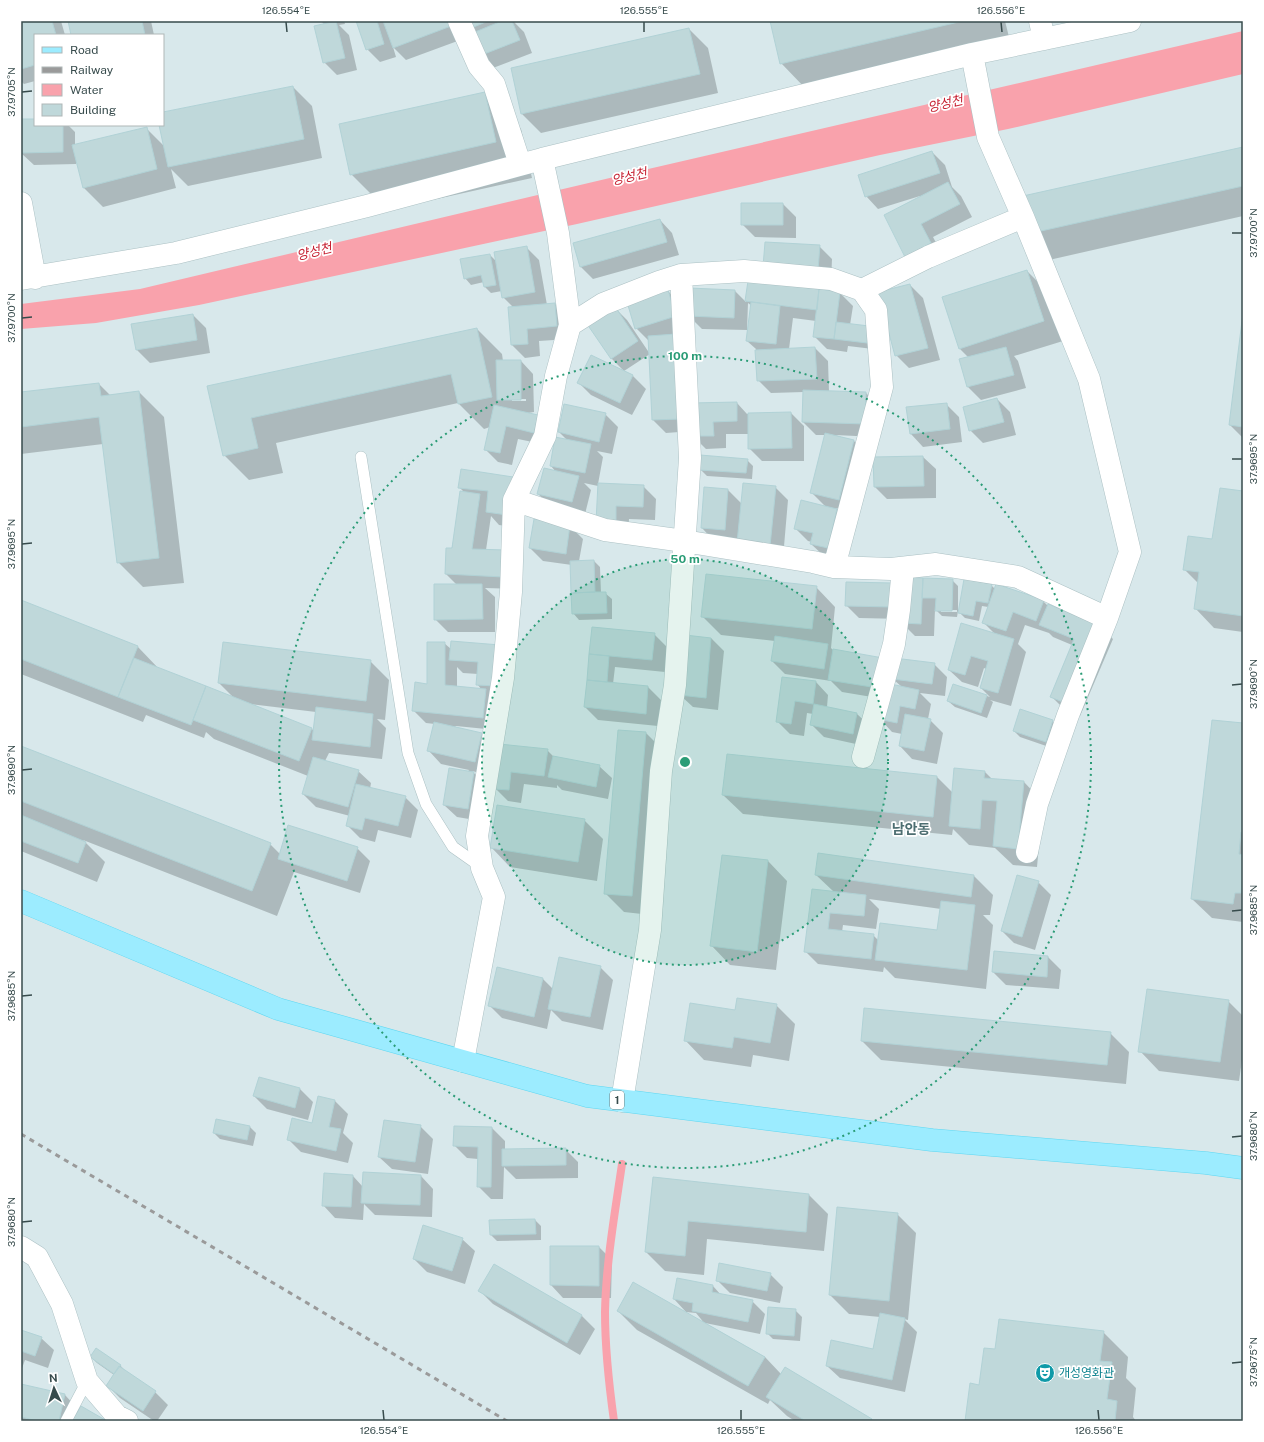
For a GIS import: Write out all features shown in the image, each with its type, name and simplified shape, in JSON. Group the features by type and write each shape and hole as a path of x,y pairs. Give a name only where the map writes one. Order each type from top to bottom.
{"main road":[{"name":"1","path":"21,901 278,1009 587,1096 932,1140 1206,1163 1243,1168"}],"street":[{"path":"459,21 479,66 494,84 520,164"},
{"path":"21,203 28,279 176,253 367,206 520,164 543,166 972,54 1042,30 1130,21"},
{"path":"972,54 988,137 1023,217 1089,379 1130,552 1107,618 1068,715 1037,804 1027,852"},
{"path":"464,1062 494,897 482,868 477,836 503,678 511,592 514,500 545,436 556,376 570,325 558,233 543,166"},
{"path":"862,290 928,257 1023,217"},
{"path":"570,325 603,304 681,275 744,271 832,278 862,290 876,310 882,387 834,567"},
{"path":"622,1100 650,930 661,771 675,685 690,458 681,275"},
{"path":"514,500 605,530 684,541 813,562 834,567 891,569 936,564 1018,577 1107,618"},
{"path":"863,757 894,644 899,610 902,568"},
{"path":"21,1247 37,1257 62,1304 87,1381 117,1416 127,1421"}],"lane":[{"path":"361,457 408,753 426,804 453,847 482,868"},
{"path":"66,1421 87,1381"}],"shaded area":[{"path":"21,21 1243,21 1243,1421 21,1421"}],"water":[{"name":"양성천","path":"1243,31 1243,74 1008,129 880,155 577,224 199,305 96,323 21,329 21,304 140,289"}],"building":[{"path":"21,21 52,21 56,34 34,34 34,65 21,69"},
{"path":"68,21 142,21 145,34 71,34"},
{"path":"336,21 345,58 323,63 314,26"},
{"path":"356,21 377,21 384,44 366,50"},
{"path":"383,21 449,21 451,26 393,48"},
{"path":"466,21 488,21 469,29"},
{"path":"502,21 512,21 520,40 479,56 470,34"},
{"path":"770,21 963,21 780,64"},
{"path":"689,28 700,74 521,114 511,68"},
{"path":"293,86 304,139 168,167 159,126 164,126 164,112"},
{"path":"485,92 496,142 350,175 339,124"},
{"path":"21,119 34,119 34,126 63,126 63,152 21,153"},
{"path":"147,127 157,169 83,188 72,145"},
{"path":"1243,147 1243,186 1023,235 1014,198"},
{"path":"932,151 940,173 865,197 858,175"},
{"path":"948,182 960,204 921,224 931,243 905,257 884,215"},
{"path":"741,203 783,203 783,225 741,225"},
{"path":"660,219 667,242 580,267 573,243"},
{"path":"765,242 820,245 818,270 763,267"},
{"path":"527,246 535,292 502,298 494,252"},
{"path":"490,254 496,285 484,287 481,275 464,279 460,259"},
{"path":"1027,270 1044,321 959,349 942,297"},
{"path":"748,281 819,289 817,310 745,301"},
{"path":"910,284 928,348 895,356 878,292"},
{"path":"689,288 735,290 734,318 688,316"},
{"path":"819,289 840,292 834,339 813,337"},
{"path":"668,290 676,316 635,329 627,302"},
{"path":"751,302 780,306 776,344 746,341"},
{"path":"555,303 557,326 527,329 528,344 511,345 508,307"},
{"path":"614,305 638,341 611,359 587,324"},
{"path":"1243,313 1243,427 1229,425"},
{"path":"193,314 197,340 136,350 131,324"},
{"path":"836,322 869,326 867,343 834,339"},
{"path":"477,328 492,397 458,404 451,374 251,418 258,448 223,456 207,386"},
{"path":"676,334 681,419 652,420 648,336"},
{"path":"815,347 817,379 757,381 755,350"},
{"path":"1006,347 1014,375 967,387 959,359"},
{"path":"591,355 633,375 620,403 577,383"},
{"path":"496,360 521,360 521,400 497,400"},
{"path":"99,383 101,396 139,391 159,558 117,563 99,417 21,427 21,392"},
{"path":"803,390 866,392 865,424 802,422"},
{"path":"997,398 1004,422 969,431 963,407"},
{"path":"737,402 737,421 713,422 714,436 692,436 692,403"},
{"path":"947,403 950,429 910,434 906,407"},
{"path":"564,404 606,413 599,442 558,432"},
{"path":"494,405 538,415 534,433 506,426 500,453 484,450"},
{"path":"791,412 792,448 748,449 748,413"},
{"path":"825,433 854,440 839,500 810,493"},
{"path":"555,437 591,444 585,473 550,466"},
{"path":"700,455 748,459 746,473 699,470"},
{"path":"923,456 924,486 874,487 873,457"},
{"path":"544,468 579,476 572,502 537,494"},
{"path":"461,469 513,477 507,515 486,512 488,491 458,488"},
{"path":"598,483 644,485 643,507 616,506 616,523 596,522"},
{"path":"743,483 776,486 770,546 737,543"},
{"path":"704,487 728,489 725,530 701,528"},
{"path":"1220,488 1243,491 1243,616 1194,609 1199,572 1183,570 1188,536 1212,539"},
{"path":"460,491 480,494 472,549 505,550 503,577 445,574 446,548 452,548"},
{"path":"801,500 837,509 828,548 810,544 813,533 794,529"},
{"path":"534,519 570,525 566,554 529,548"},
{"path":"594,560 595,592 571,593 570,561"},
{"path":"706,574 817,586 812,629 701,617"},
{"path":"903,577 923,578 921,624 901,623"},
{"path":"923,578 953,579 952,611 935,611 936,598 922,598"},
{"path":"964,579 992,584 988,603 976,601 973,616 958,613"},
{"path":"846,582 893,583 892,607 845,606"},
{"path":"434,584 482,584 483,619 434,620"},
{"path":"996,584 1044,600 1036,621 1013,612 1006,631 982,623"},
{"path":"606,592 607,613 572,614 571,593"},
{"path":"21,600 138,646 118,697 21,659"},
{"path":"1048,604 1100,626 1068,704 1050,697 1074,639 1039,625"},
{"path":"961,623 1014,639 998,693 980,688 988,661 971,656 965,675 948,670"},
{"path":"592,627 655,633 652,660 589,654"},
{"path":"685,635 711,638 706,698 679,695"},
{"path":"775,636 828,644 824,669 771,661"},
{"path":"451,641 500,645 496,686 476,685 478,662 449,660"},
{"path":"223,642 371,660 366,701 218,683"},
{"path":"427,642 445,642 445,685 486,689 483,718 412,711 415,682 427,684"},
{"path":"833,649 883,658 878,688 828,680"},
{"path":"589,654 609,656 607,682 587,680"},
{"path":"134,658 206,686 191,725 118,697"},
{"path":"894,658 935,663 932,684 892,679"},
{"path":"782,677 816,681 813,704 795,701 791,724 776,722"},
{"path":"587,680 648,686 646,714 584,707"},
{"path":"886,683 919,690 915,709 900,706 897,723 878,719"},
{"path":"953,684 987,695 981,713 947,701"},
{"path":"206,686 312,728 299,761 193,720"},
{"path":"814,704 857,713 853,734 810,725"},
{"path":"316,707 373,714 370,747 312,740"},
{"path":"1020,709 1053,720 1046,742 1013,731"},
{"path":"905,714 931,719 924,751 899,746"},
{"path":"1212,720 1243,723 1243,832 1241,832 1239,854 1243,855 1243,874 1241,893 1235,893 1233,904 1191,899"},
{"path":"434,722 482,733 475,762 427,751"},
{"path":"618,730 646,732 632,896 604,894"},
{"path":"499,744 548,749 544,776 511,772 509,790 494,789"},
{"path":"21,746 271,843 252,891 21,801"},
{"path":"727,754 937,776 933,817 722,795"},
{"path":"553,756 600,765 596,787 548,777"},
{"path":"313,757 359,770 348,807 302,794"},
{"path":"449,768 474,772 468,809 443,805"},
{"path":"954,768 985,771 984,778 1024,781 1018,849 993,846 997,801 982,800 980,829 949,826"},
{"path":"356,784 406,796 398,826 365,818 362,830 346,826"},
{"path":"497,805 585,819 578,862 490,848"},
{"path":"21,815 86,842 78,863 21,841"},
{"path":"288,825 358,847 347,881 278,859"},
{"path":"818,853 974,875 971,897 815,875"},
{"path":"722,855 768,860 757,952 710,946"},
{"path":"1017,875 1039,881 1022,937 1001,931"},
{"path":"812,889 866,895 864,916 830,913 828,929 874,934 871,959 804,952"},
{"path":"941,901 975,905 967,970 875,960 880,923 937,930"},
{"path":"994,951 1048,956 1047,977 992,972"},
{"path":"559,957 601,966 590,1017 548,1009"},
{"path":"497,967 543,978 534,1017 488,1006"},
{"path":"1147,989 1229,1000 1220,1062 1138,1052"},
{"path":"737,998 777,1004 770,1043 734,1037 732,1048 684,1041 690,1003 735,1010"},
{"path":"864,1008 1111,1032 1107,1065 861,1041"},
{"path":"259,1077 300,1088 295,1108 253,1096"},
{"path":"318,1096 335,1100 329,1127 341,1129 336,1151 287,1140 292,1118 312,1123"},
{"path":"216,1119 250,1126 247,1140 213,1133"},
{"path":"384,1120 421,1125 415,1162 378,1157"},
{"path":"454,1126 492,1127 491,1187 477,1187 478,1147 453,1146"},
{"path":"566,1148 566,1165 502,1166 502,1149"},
{"path":"363,1172 421,1175 420,1205 361,1203"},
{"path":"324,1173 353,1175 351,1207 322,1206"},
{"path":"653,1177 809,1194 806,1232 688,1221 685,1256 645,1252"},
{"path":"837,1207 898,1213 889,1301 829,1295"},
{"path":"535,1219 536,1234 490,1235 489,1220"},
{"path":"423,1225 463,1238 452,1271 413,1259"},
{"path":"550,1246 599,1246 599,1286 550,1285"},
{"path":"719,1263 771,1273 767,1291 716,1281"},
{"path":"494,1264 582,1315 567,1343 478,1291"},
{"path":"677,1278 713,1285 712,1292 753,1300 748,1322 692,1311 693,1303 673,1299"},
{"path":"633,1282 765,1357 748,1386 617,1311"},
{"path":"768,1307 796,1309 794,1336 766,1334"},
{"path":"880,1313 905,1318 892,1380 826,1366 831,1340 873,1349"},
{"name":"개성영화관","path":"999,1319 1104,1331 1100,1361 1112,1362 1107,1399 1117,1401 1115,1421 965,1421 970,1383 979,1385 984,1348 995,1349"},
{"path":"21,1330 42,1337 35,1356 21,1351"},
{"path":"96,1348 121,1365 114,1374 90,1357"},
{"path":"119,1366 156,1391 143,1411 106,1386"},
{"path":"785,1367 872,1419 871,1421 803,1421 804,1420 766,1397"},
{"path":"21,1384 65,1394 59,1421 37,1421 21,1417"},
{"path":"81,1406 107,1421 72,1421"}],"waterway":[{"path":"614,1421 610,1394 605,1312 609,1256 622,1164"}],"railway":[{"path":"21,1134 507,1421"}],"place":[{"name":"개성영화관","path":"1045,1373"}],"district":[{"name":"남안동","path":"911,829"}]}
